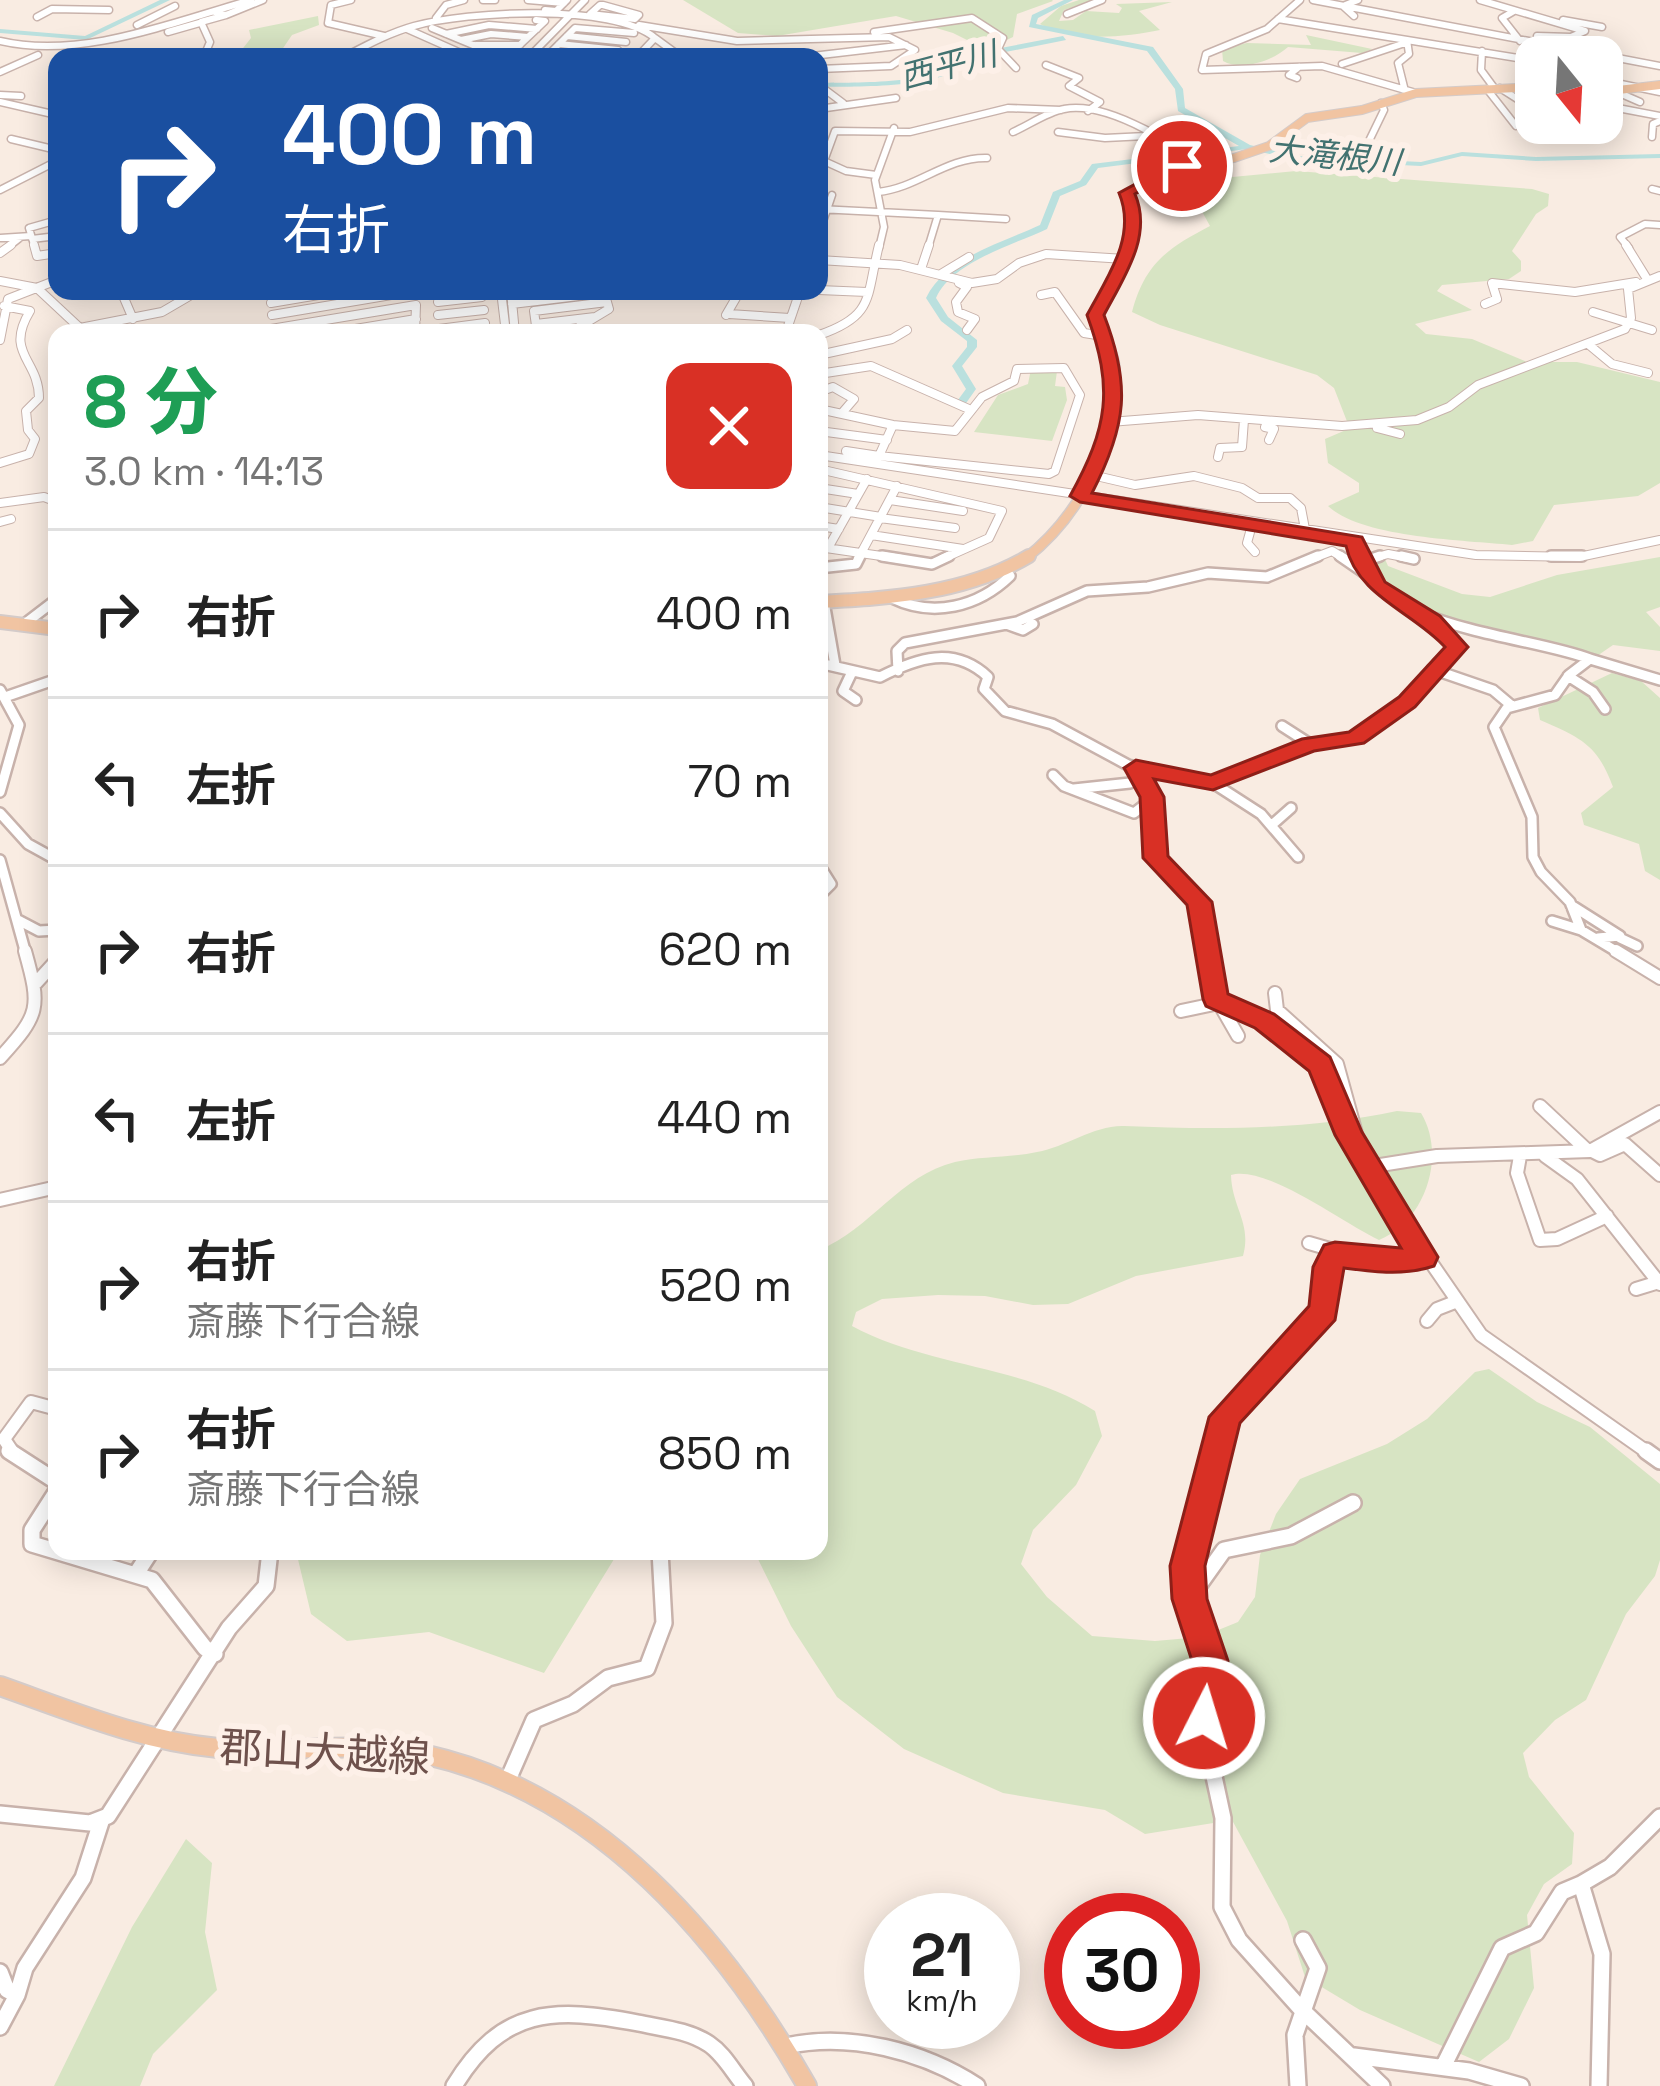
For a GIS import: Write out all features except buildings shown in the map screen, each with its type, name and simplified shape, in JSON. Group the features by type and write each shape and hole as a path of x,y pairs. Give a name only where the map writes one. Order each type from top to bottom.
{"main road":[{"path":"828,602 892,598 958,586 1005,570 1048,542 1070,517 1092,475 1110,422 1115,366 1096,315 1125,259 1136,218 1127,191 1195,162 1248,154 1267,146 1299,121 1416,93 1515,88"},
{"path":"1623,91 1657,88"},
{"path":"0,622 48,625"},
{"name":"郡山大越線","path":"0,1686 160,1737 218,1748 406,1751 448,1759 507,1782 598,1839 666,1892 757,2000 807,2086"}],"street":[{"path":"1,45 81,44 251,0"},
{"path":"351,0 332,2 327,22 354,37"},
{"path":"361,48 464,0"},
{"path":"440,15 484,7 483,0 495,0"},
{"path":"535,48 585,0"},
{"path":"1067,14 1102,0"},
{"path":"1300,0 1261,33 1206,54 1202,70 1362,62 1385,48 1482,33"},
{"path":"1313,0 1515,39"},
{"path":"1343,6 1358,0"},
{"path":"41,1 45,12 109,10"},
{"path":"1472,4 1483,1 1586,32 1574,36"},
{"path":"168,32 262,2 272,6"},
{"path":"440,15 566,2"},
{"path":"415,33 517,7 556,11 566,2"},
{"path":"611,19 590,14 600,4 639,15 635,22"},
{"path":"124,32 176,6"},
{"path":"1343,6 1354,16"},
{"path":"517,7 731,40 889,37 913,53 891,66 828,66"},
{"path":"516,48 544,21 517,7"},
{"path":"1514,10 1502,18 1515,36"},
{"path":"212,11 226,15"},
{"path":"812,41 972,18 1003,38 998,49 1016,68"},
{"path":"1279,19 1408,44"},
{"path":"1549,22 1559,19 1601,26"},
{"path":"203,22 211,42 208,48"},
{"path":"635,22 668,48"},
{"path":"446,34 483,26 537,29"},
{"path":"432,28 478,48"},
{"path":"555,48 577,28 649,31"},
{"path":"345,32 364,29 384,36"},
{"path":"407,29 449,48"},
{"path":"620,48 634,33"},
{"path":"460,40 487,34 528,37"},
{"path":"567,36 626,42"},
{"path":"646,48 655,38"},
{"path":"1437,41 1515,56"},
{"path":"474,46 486,42 520,45"},
{"path":"559,44 598,48"},
{"path":"1399,56 1408,44"},
{"path":"1404,87 1398,63 1408,44"},
{"path":"828,54 906,46"},
{"path":"1482,51 1480,67 1515,125"},
{"path":"0,72 38,55"},
{"path":"1506,55 1511,64"},
{"path":"828,65 880,59"},
{"path":"1623,61 1660,66"},
{"path":"1321,62 1416,93"},
{"path":"1046,65 1079,78 1069,86 1100,103 1088,111"},
{"path":"1297,78 1289,75 1299,67"},
{"path":"1647,75 1645,82 1657,88"},
{"path":"1623,86 1660,102"},
{"path":"1494,89 1515,100"},
{"path":"828,92 843,103"},
{"path":"1623,94 1640,101"},
{"path":"1,97 21,96"},
{"path":"1,97 48,114"},
{"path":"828,107 896,98"},
{"path":"828,132 850,126 921,131 988,110 1034,104 1088,111 1173,141 1215,176"},
{"path":"1368,143 1384,110 1381,104"},
{"path":"1502,108 1515,109"},
{"path":"1013,132 1061,110"},
{"path":"1623,111 1660,118"},
{"path":"1652,137 1660,118"},
{"path":"1117,135 1128,125"},
{"path":"828,331 857,320 867,292 884,227 876,175 894,128"},
{"path":"828,151 836,131"},
{"path":"1058,132 1143,140 1149,134"},
{"path":"10,139 48,148"},
{"path":"878,192 906,190 943,164 987,158"},
{"path":"828,163 876,175"},
{"path":"0,190 48,166"},
{"path":"828,201 832,195"},
{"path":"828,209 1006,218"},
{"path":"921,268 938,215"},
{"path":"48,222 28,228 37,256 48,254"},
{"path":"1651,279 1620,237 1645,224 1660,225"},
{"path":"0,238 48,236"},
{"path":"0,253 20,237"},
{"path":"948,277 997,279 1027,260 1052,253 1125,259"},
{"path":"948,277 969,257"},
{"path":"828,260 921,268 948,277 967,287 956,302 958,312 975,319 967,330"},
{"path":"1485,304 1497,299 1492,283 1575,292 1651,279"},
{"path":"1629,325 1628,291 1651,279"},
{"path":"0,281 32,286 48,295"},
{"path":"0,340 4,306 12,296 48,282"},
{"path":"828,290 867,292"},
{"path":"1041,295 1055,292 1084,333 1103,336"},
{"path":"56,300 77,324"},
{"path":"125,300 133,319"},
{"path":"110,324 162,312 183,300"},
{"path":"271,324 271,302 284,300"},
{"path":"272,315 342,300"},
{"path":"361,300 362,324"},
{"path":"439,324 438,302 449,300"},
{"path":"483,300 485,324"},
{"path":"511,324 512,300"},
{"path":"513,309 564,300"},
{"path":"735,300 726,315 790,318"},
{"path":"788,324 797,300"},
{"path":"513,309 608,302 609,308 583,324"},
{"path":"308,324 416,305 416,324"},
{"path":"0,463 29,454 35,439 27,427 26,411 39,394 39,380 20,352 20,328 30,311 4,306"},
{"path":"439,315 484,310"},
{"path":"534,311 536,324"},
{"path":"1593,312 1652,330"},
{"path":"557,324 595,317"},
{"path":"391,324 416,319"},
{"path":"1244,422 1368,425 1438,414 1478,386 1629,325"},
{"path":"828,353 892,339 907,330"},
{"path":"1588,344 1612,364 1646,372 1660,368"},
{"path":"828,411 893,425 956,431 982,397 1014,380 1017,369 1028,365 1064,368 1079,395 1055,471 1049,474 828,451"},
{"path":"828,373 871,366 971,410"},
{"path":"828,389 854,398 829,432 832,450"},
{"path":"1110,422 1198,415 1273,428 1269,440"},
{"path":"1218,457 1220,448 1242,447 1244,422"},
{"path":"879,456 893,425"},
{"path":"1368,425 1400,434"},
{"path":"829,432 886,440"},
{"path":"828,455 1252,525 1536,563 1605,559 1660,543"},
{"path":"828,471 966,507"},
{"path":"1092,475 1135,485 1194,472 1258,498 1290,498 1300,508 1305,529"},
{"path":"828,542 867,479"},
{"path":"1131,503 1135,485"},
{"path":"828,567 856,564 897,486"},
{"path":"828,489 858,494"},
{"path":"0,503 48,499"},
{"path":"828,548 928,564 988,538 1002,511 890,500"},
{"path":"1102,500 1355,539"},
{"path":"946,546 966,507"},
{"path":"828,508 955,528"},
{"path":"0,522 11,519"},
{"path":"1252,525 1247,543 1255,552"},
{"path":"828,527 839,529"},
{"path":"871,535 964,550"},
{"path":"1213,783 1310,744 1365,733 1413,696 1432,669 1457,647 1432,621 1382,590 1362,562 1355,539"},
{"path":"898,671 897,651 905,643 1006,624 1076,594 1167,584 1208,573 1267,577 1338,551 1372,578"},
{"path":"1362,562 1388,554 1414,559"},
{"path":"1202,561 1208,573"},
{"path":"892,598 907,604 967,604 997,590 1010,576 1005,570"},
{"path":"1108,591 1130,580"},
{"path":"1167,584 1186,586"},
{"path":"958,586 983,629"},
{"path":"27,622 48,606"},
{"path":"1432,621 1522,638 1660,680"},
{"path":"828,624 835,665"},
{"path":"1006,624 1019,629 1034,624"},
{"path":"828,638 832,637"},
{"path":"828,664 851,674 880,677 929,656 977,665 988,677 984,689 1005,710 1052,724 1138,772 1213,783 1246,800 1274,823 1298,856"},
{"path":"1581,930 1571,905 1533,857 1532,817 1494,727 1500,713 1512,706 1555,694 1590,659"},
{"path":"957,668 977,665"},
{"path":"1432,669 1493,690 1512,706"},
{"path":"851,674 843,692 856,700"},
{"path":"1568,676 1593,692 1605,709"},
{"path":"0,792 19,725 3,693 48,681"},
{"path":"1282,726 1310,744"},
{"path":"1072,790 1130,783 1138,772"},
{"path":"1138,772 1152,799 1154,854 1199,902 1219,1003 1238,1036"},
{"path":"1053,775 1072,790 1136,813 1152,799"},
{"path":"1274,823 1292,808"},
{"path":"0,813 28,844 48,855"},
{"path":"0,860 36,983 32,1023 0,1058"},
{"path":"1571,905 1616,930 1620,938"},
{"path":"17,920 48,930"},
{"path":"1552,921 1581,930 1660,978"},
{"path":"1595,938 1620,938 1637,946"},
{"path":"36,983 48,970"},
{"path":"1275,993 1277,1010 1337,1064 1360,1153"},
{"path":"1181,1011 1219,1003 1264,1021 1320,1065 1368,1167 1423,1257 1481,1335 1660,1461"},
{"path":"1540,1106 1590,1151 1600,1155 1624,1144 1660,1175"},
{"path":"1368,1167 1437,1156 1590,1151 1660,1112"},
{"path":"1520,1156 1517,1173 1540,1240 1557,1239 1607,1216"},
{"path":"1545,1156 1577,1180 1660,1283 1636,1289"},
{"path":"0,1200 48,1189"},
{"path":"1309,1244 1335,1254 1387,1262 1423,1257"},
{"path":"1335,1254 1324,1310 1226,1417 1187,1566 1189,1599 1210,1661 1205,1735 1223,1818 1222,1907 1239,1940 1301,2009 1382,2086"},
{"path":"1427,1321 1438,1309 1455,1302"},
{"path":"48,1406 31,1402 4,1439 8,1450 48,1479"},
{"path":"48,1502 32,1531 32,1544 48,1549"},
{"path":"1189,1599 1224,1550 1291,1536 1353,1503"},
{"path":"87,1560 152,1580 205,1648 215,1654"},
{"path":"136,1574 145,1560"},
{"path":"0,2027 26,1968 83,1878 101,1822 229,1628 266,1586 269,1560"},
{"path":"507,1782 534,1720 573,1704 608,1678 647,1669 666,1634 661,1560"},
{"path":"3,1817 101,1822"},
{"path":"1442,2068 1502,1948 1536,1933 1562,1892 1610,1867 1660,1817"},
{"path":"1581,1884 1602,1954 1599,2086"},
{"path":"1298,2086 1294,2043 1301,2009 1318,1968 1303,1940"},
{"path":"0,1972 7,1990 16,1995"},
{"path":"454,2086 492,2038 524,2017 549,2011 615,2018 698,2039 718,2051 745,2086"},
{"path":"787,2047 823,2039 870,2046 962,2074 977,2086"},
{"path":"1354,2056 1442,2068 1521,2086"}],"green space":[{"path":"683,0 1053,1 1017,14 1013,37 973,56 968,55 975,44 896,16 777,36 738,33"},
{"path":"1093,0 1064,10 1059,21 1073,20 1086,11 1119,13 1122,8 1116,4 1172,2 1139,11 1160,30 1146,33 1083,36 1040,24 1061,6"},
{"path":"318,16 319,25 292,35 283,48 243,48 251,38 249,30"},
{"path":"1306,35 1372,49 1362,53 1288,47 1257,63 1223,61 1222,49 1247,43 1311,45"},
{"path":"1296,171 1549,194 1548,206 1536,214 1512,251 1521,261 1521,271 1509,279 1442,285 1437,291 1472,310 1415,324 1426,334 1472,339 1527,362 1577,362 1660,382 1660,483 1638,496 1554,505 1533,541 1512,545 1389,531 1344,517 1328,506 1359,492 1359,483 1328,463 1325,439 1346,430 1348,424 1334,388 1317,375 1132,312 1144,281 1160,259 1210,226 1193,195 1211,189 1222,178"},
{"path":"1031,369 1057,371 1055,386 1065,387 1067,400 1052,441 974,432 998,395 1028,384"},
{"path":"1384,557 1388,566 1462,594 1490,597 1557,575 1660,557 1660,607 1646,612 1660,627 1660,651 1613,645 1597,656 1571,646 1458,623 1404,600 1384,584 1369,563"},
{"path":"1612,673 1641,681 1660,698 1660,880 1645,871 1639,844 1584,825 1581,813 1613,787 1601,761 1586,744 1540,720 1538,708"},
{"path":"1397,1111 1421,1113 1429,1130 1432,1148 1427,1186 1409,1219 1379,1240 1283,1186 1246,1174 1231,1175 1245,1234 1243,1256 1136,1276 1068,1304 1033,1305 985,1296 882,1299 856,1312 852,1326 912,1350 1037,1384 1095,1411 1102,1436 1076,1485 1033,1530 1021,1564 1047,1597 1092,1636 1155,1641 1201,1637 1238,1622 1255,1597 1260,1555 1276,1514 1300,1479 1387,1444 1427,1419 1475,1372 1489,1369 1537,1402 1590,1427 1660,1484 1660,1560 1655,1576 1626,1614 1586,1700 1555,1720 1523,1753 1529,1777 1574,1833 1572,1864 1544,1884 1527,1915 1534,1988 1509,2039 1479,2062 1360,2010 1305,1977 1287,1921 1232,1820 1145,1834 1105,1810 1003,1793 904,1749 837,1697 791,1626 758,1560 828,1560 828,1246 918,1178 955,1162 1037,1152 1113,1127 1329,1122"},
{"path":"298,1560 613,1560 544,1673 429,1632 347,1641 311,1614"},
{"path":"186,1839 212,1863 205,1932 217,1990 153,2054 140,2086 54,2086 132,1927"}],"waterway":[{"name":"大滝根川","path":"0,31 86,38 166,0"},
{"name":"大滝根川","path":"1069,0 1035,17 1032,25 1150,49 1179,89 1181,109 1247,147"},
{"name":"西平川","path":"828,85 909,82 960,67 967,57 1063,38"},
{"path":"960,404 971,389 957,366 972,340 944,319 931,298 947,276 1044,227 1056,194 1083,183 1095,166 1247,147"},
{"name":"大滝根川","path":"1247,147 1296,158 1421,164 1462,154 1536,159 1660,156"}],"route":[{"path":"1182,166 1126,193 1135,227 1108,298 1096,315 1115,366 1110,422 1100,459 1080,496 1355,541 1358,556 1377,586 1432,621 1457,647 1407,702 1355,738 1310,744 1213,783 1136,768 1152,797 1154,854 1199,902 1216,999 1278,1030 1325,1071 1349,1135 1423,1257 1387,1262 1335,1254 1324,1310 1226,1417 1187,1566 1189,1599 1210,1661 1204,1718"}]}
